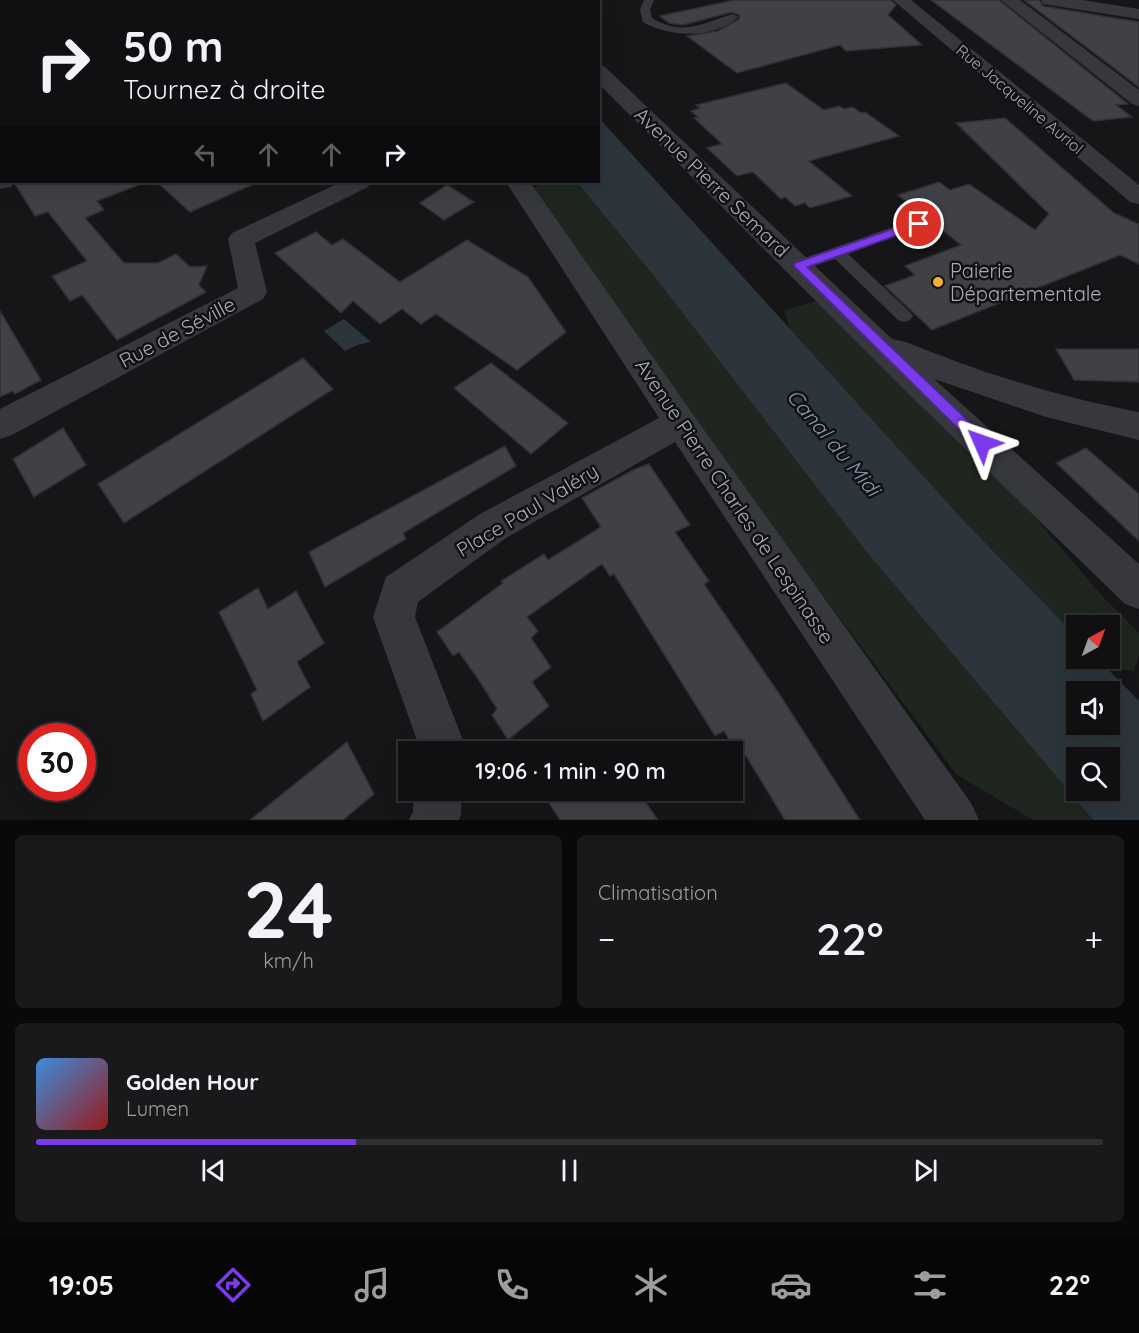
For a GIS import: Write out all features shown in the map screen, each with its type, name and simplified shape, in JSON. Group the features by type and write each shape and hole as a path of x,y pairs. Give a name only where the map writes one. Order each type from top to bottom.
{"street":[{"name":"Rue Jacqueline Auriol","path":"901,0 1139,197"},
{"path":"1009,0 1139,100"},
{"path":"1049,0 1139,14"},
{"path":"1098,61 1129,67"},
{"name":"Avenue Pierre Semard","path":"600,73 877,342 1139,590"},
{"name":"Rue de Séville","path":"0,425 253,292 241,239 357,183"},
{"name":"Avenue Pierre Charles de Lespinasse","path":"519,183 680,423 954,820"},
{"path":"877,342 945,372 1090,417 1139,426"},
{"name":"Place Paul Valéry","path":"440,741 417,684 394,617 400,591 493,526 680,423"},
{"path":"434,820 437,814 438,801"}],"lane":[{"path":"649,0 645,10 647,20 657,27 675,31 686,32 716,26 733,17"},
{"path":"799,266 919,224"},
{"path":"838,253 904,316"}],"shaded area":[{"path":"540,183 578,183 658,281 865,550 1066,788 1066,801 1077,801 1093,820 1033,820 957,775 775,531 532,191"},
{"path":"824,299 1033,481 1037,520 1103,597 1139,633 1139,655 1134,671 1120,669 1120,615 1066,615 1066,626 965,522 790,329 784,310"}],"water":[{"name":"Canal du Midi","path":"600,119 965,522 1066,626 1066,669 1108,669 1119,681 1066,681 1066,735 1120,735 1120,682 1139,701 1139,820 1093,820 1077,801 1120,801 1120,747 1066,747 1066,788 865,550 658,281 578,183 600,183"},
{"path":"344,319 371,342 345,351 324,331"}],"building":[{"path":"734,0 891,0 896,5 888,15 922,45 846,51 840,45 737,73 687,36 718,31 739,19 739,15 732,12 683,25 669,23 660,16"},
{"path":"931,0 999,0 1128,104 1116,105 1132,117 1093,121"},
{"path":"1024,0 1039,0 1043,6 1139,22 1139,87"},
{"path":"786,83 824,110 839,106 844,109 853,107 861,113 865,112 899,136 809,161 852,196 810,208 805,203 795,206 785,197 781,199 753,172 737,176 707,148 722,144 694,118 698,117 691,111 700,108 696,105"},
{"path":"1005,118 1114,213 1139,224 1139,264 1120,255 932,330 885,286 915,275 905,266 961,245 898,195 939,182 950,190 969,184 1035,230 1049,214 956,123"},
{"path":"141,183 97,201 104,210 85,218 124,263 158,263 176,254 190,267 207,266 199,285 206,292 117,340 82,295 70,301 52,276 87,261 48,212 35,216 15,184"},
{"path":"158,183 256,183 190,212"},
{"path":"447,185 474,202 444,220 420,203"},
{"path":"316,232 332,245 343,239 400,282 467,240 528,277 566,332 517,370 436,314 421,324 402,309 380,324 353,301 341,313 275,253"},
{"path":"0,311 41,380 15,394 13,391 0,397"},
{"path":"1056,349 1139,349 1139,382 1074,380"},
{"path":"303,358 333,389 124,523 98,484"},
{"path":"491,363 568,423 531,454 454,388"},
{"path":"63,428 86,465 34,497 13,459"},
{"path":"505,446 516,466 403,533 406,539 325,587 309,552"},
{"path":"1086,448 1139,494 1139,541 1056,463"},
{"path":"649,464 690,525 675,532 709,581 704,584 780,695 860,820 785,820 746,756 743,758 743,741 730,741 724,731 715,736 614,574 610,576 602,564 527,617 538,631 531,638 551,667 532,682 549,706 508,740 492,715 497,709 478,679 459,652 453,656 437,632 503,583 501,581 544,554 548,560 601,527 582,498 635,469"},
{"path":"258,588 268,609 296,591 324,643 297,662 310,687 263,721 251,694 257,690 219,612"},
{"path":"347,742 374,794 343,820 250,820"},
{"path":"548,801 645,801 658,820 560,820"}],"place":[{"name":"Paierie Départementale","path":"938,282"}],"route":[{"path":"919,224 799,266 982,443"}]}
